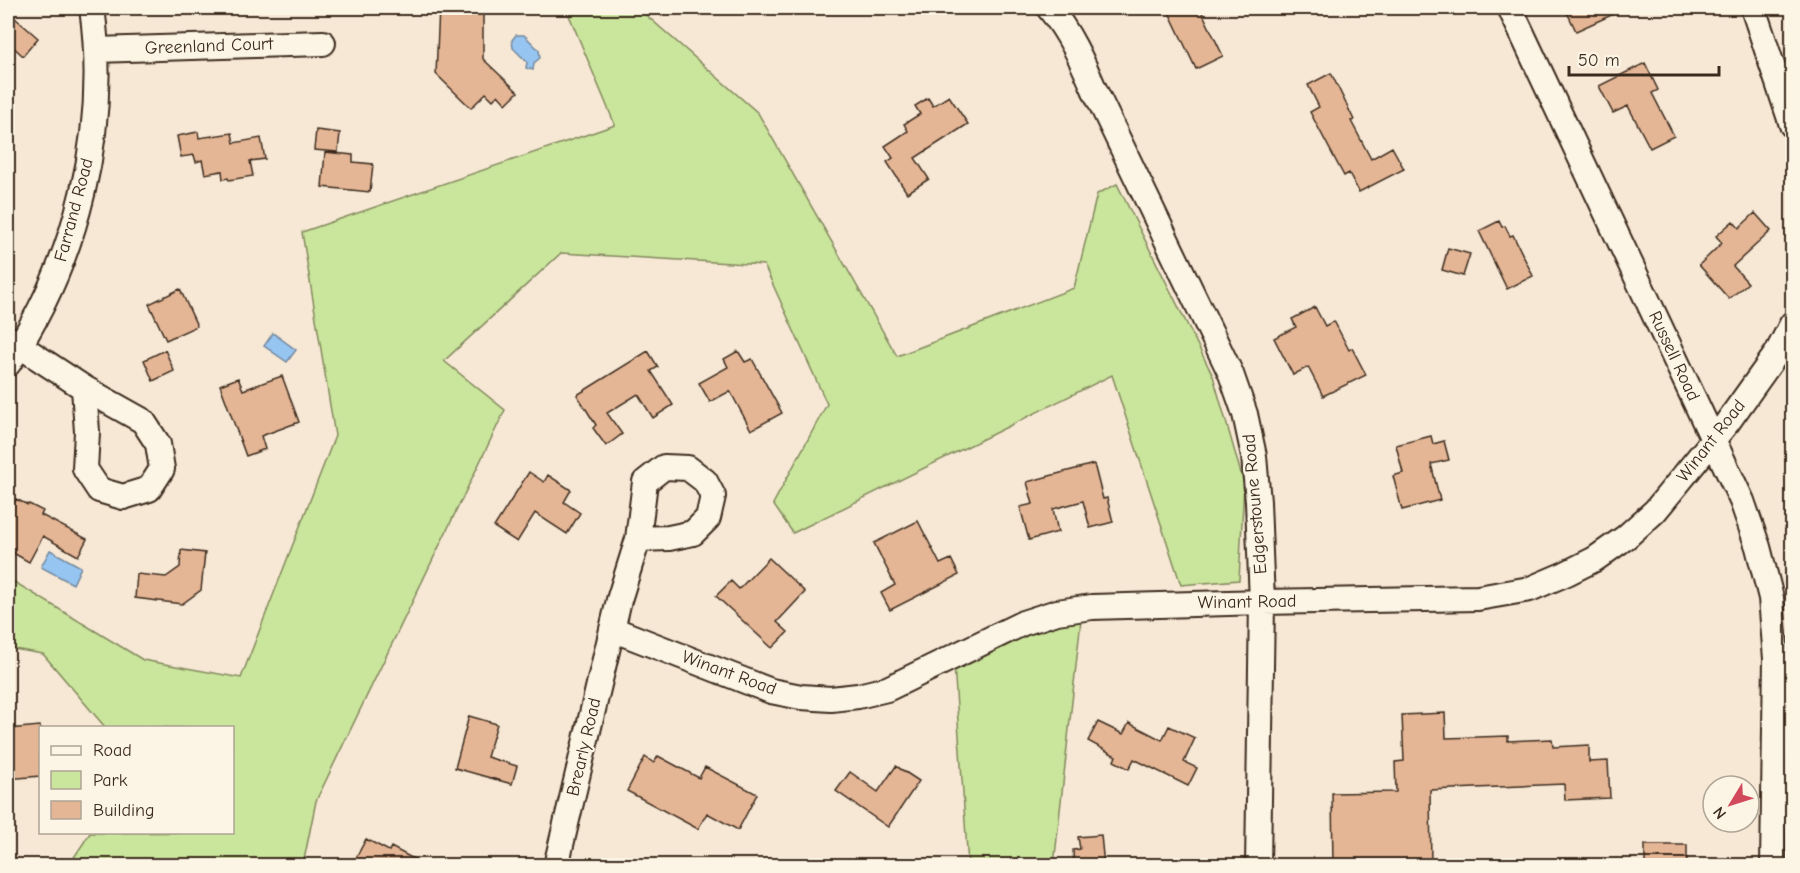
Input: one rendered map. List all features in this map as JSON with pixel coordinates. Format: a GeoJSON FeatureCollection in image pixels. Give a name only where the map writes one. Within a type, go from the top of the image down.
{"type":"FeatureCollection","features":[{"type":"Feature","properties":{"kind":"street","name":"Farrand Road"},"geometry":{"type":"LineString","coordinates":[[12,349],[52,284],[69,242],[83,189],[92,145],[96,100],[96,50],[92,8]]}},
{"type":"Feature","properties":{"kind":"street","name":"Edgerstoune Road"},"geometry":{"type":"LineString","coordinates":[[1049,8],[1079,53],[1095,91],[1231,374],[1245,414],[1254,456],[1262,602],[1258,866]]}},
{"type":"Feature","properties":{"kind":"street","name":"Russell Road"},"geometry":{"type":"LineString","coordinates":[[1510,8],[1742,501],[1758,547],[1771,598],[1776,659],[1773,866]]}},
{"type":"Feature","properties":{"kind":"street"},"geometry":{"type":"LineString","coordinates":[[1753,8],[1792,125]]}},
{"type":"Feature","properties":{"kind":"street","name":"Greenland Court"},"geometry":{"type":"LineString","coordinates":[[96,50],[323,43]]}},
{"type":"Feature","properties":{"kind":"street","name":"Winant Road"},"geometry":{"type":"LineString","coordinates":[[612,629],[771,691],[801,697],[831,699],[858,696],[887,688],[1023,623],[1056,612],[1092,607],[1478,598],[1530,589],[1595,559],[1626,537],[1655,511],[1713,440],[1777,353],[1792,324]]}},
{"type":"Feature","properties":{"kind":"street"},"geometry":{"type":"LineString","coordinates":[[12,349],[84,388],[143,421],[158,444],[162,469],[149,489],[123,497],[99,489],[85,469],[87,432],[84,388]]}},
{"type":"Feature","properties":{"kind":"street","name":"Brearly Road"},"geometry":{"type":"LineString","coordinates":[[556,866],[612,629],[638,539]]}},
{"type":"Feature","properties":{"kind":"green space"},"geometry":{"type":"Polygon","coordinates":[[[566,8],[638,8],[758,113],[897,356],[1074,288],[1097,194],[1117,184],[1213,376],[1244,484],[1239,580],[1181,585],[1112,375],[793,533],[773,504],[827,404],[764,265],[561,253],[444,361],[505,410],[316,801],[303,865],[69,865],[89,834],[234,834],[234,726],[104,726],[43,654],[8,648],[8,578],[143,660],[241,678],[335,436],[302,232],[615,125],[566,8]]]}},
{"type":"Feature","properties":{"kind":"green space"},"geometry":{"type":"Polygon","coordinates":[[[1083,602],[1054,865],[968,865],[953,650],[1083,602]]]}},
{"type":"Feature","properties":{"kind":"water"},"geometry":{"type":"Polygon","coordinates":[[[516,35],[524,35],[539,50],[540,58],[534,63],[533,70],[526,68],[527,62],[513,48],[512,40],[516,35]]]}},
{"type":"Feature","properties":{"kind":"water"},"geometry":{"type":"Polygon","coordinates":[[[273,333],[296,350],[287,362],[264,346],[273,333]]]}},
{"type":"Feature","properties":{"kind":"water"},"geometry":{"type":"Polygon","coordinates":[[[50,550],[81,567],[73,584],[41,567],[50,550]]]}},
{"type":"Feature","properties":{"kind":"building"},"geometry":{"type":"Polygon","coordinates":[[[439,8],[483,8],[483,59],[518,92],[506,104],[498,95],[493,100],[486,93],[471,108],[436,74],[439,8]]]}},
{"type":"Feature","properties":{"kind":"building"},"geometry":{"type":"Polygon","coordinates":[[[1167,8],[1200,8],[1223,56],[1196,69],[1167,8]]]}},
{"type":"Feature","properties":{"kind":"building"},"geometry":{"type":"Polygon","coordinates":[[[1565,8],[1627,8],[1576,31],[1565,8]]]}},
{"type":"Feature","properties":{"kind":"building"},"geometry":{"type":"Polygon","coordinates":[[[8,12],[38,38],[23,56],[8,42],[8,12]]]}},
{"type":"Feature","properties":{"kind":"building"},"geometry":{"type":"Polygon","coordinates":[[[1645,63],[1658,90],[1652,93],[1674,136],[1650,148],[1628,106],[1613,113],[1599,86],[1645,63]]]}},
{"type":"Feature","properties":{"kind":"building"},"geometry":{"type":"Polygon","coordinates":[[[1331,73],[1354,120],[1351,121],[1371,159],[1392,147],[1404,169],[1359,192],[1349,173],[1344,176],[1310,112],[1319,107],[1308,85],[1331,73]]]}},
{"type":"Feature","properties":{"kind":"building"},"geometry":{"type":"Polygon","coordinates":[[[949,96],[968,124],[915,158],[929,179],[907,193],[887,162],[893,158],[885,146],[908,131],[904,124],[920,114],[915,106],[928,98],[933,106],[949,96]]]}},
{"type":"Feature","properties":{"kind":"building"},"geometry":{"type":"Polygon","coordinates":[[[316,130],[340,133],[338,152],[314,150],[316,130]]]}},
{"type":"Feature","properties":{"kind":"building"},"geometry":{"type":"Polygon","coordinates":[[[198,132],[199,138],[232,133],[234,143],[261,138],[265,159],[250,161],[253,176],[229,180],[228,178],[223,179],[222,171],[205,174],[202,160],[196,162],[194,155],[181,157],[177,136],[198,132]]]}},
{"type":"Feature","properties":{"kind":"building"},"geometry":{"type":"Polygon","coordinates":[[[325,152],[353,155],[353,162],[373,164],[370,192],[322,187],[325,152]]]}},
{"type":"Feature","properties":{"kind":"building"},"geometry":{"type":"Polygon","coordinates":[[[1755,213],[1771,231],[1733,266],[1748,283],[1729,299],[1699,265],[1722,243],[1716,236],[1733,221],[1739,228],[1755,213]]]}},
{"type":"Feature","properties":{"kind":"building"},"geometry":{"type":"Polygon","coordinates":[[[1499,221],[1502,227],[1505,226],[1510,236],[1513,235],[1533,276],[1507,289],[1479,231],[1499,221]]]}},
{"type":"Feature","properties":{"kind":"building"},"geometry":{"type":"Polygon","coordinates":[[[1448,248],[1470,254],[1463,276],[1442,270],[1448,248]]]}},
{"type":"Feature","properties":{"kind":"building"},"geometry":{"type":"Polygon","coordinates":[[[180,289],[197,326],[166,340],[149,304],[180,289]]]}},
{"type":"Feature","properties":{"kind":"building"},"geometry":{"type":"Polygon","coordinates":[[[1315,307],[1325,326],[1334,321],[1349,350],[1352,348],[1366,375],[1323,396],[1308,367],[1293,375],[1274,338],[1296,327],[1292,319],[1315,307]]]}},
{"type":"Feature","properties":{"kind":"building"},"geometry":{"type":"Polygon","coordinates":[[[165,350],[174,371],[153,381],[144,360],[165,350]]]}},
{"type":"Feature","properties":{"kind":"building"},"geometry":{"type":"Polygon","coordinates":[[[648,351],[658,367],[651,371],[673,405],[653,418],[638,394],[607,413],[622,434],[606,446],[593,428],[596,425],[577,395],[648,351]]]}},
{"type":"Feature","properties":{"kind":"building"},"geometry":{"type":"Polygon","coordinates":[[[738,351],[745,362],[752,359],[782,413],[751,430],[730,391],[710,402],[699,383],[728,367],[724,359],[738,351]]]}},
{"type":"Feature","properties":{"kind":"building"},"geometry":{"type":"Polygon","coordinates":[[[282,376],[299,422],[261,436],[265,449],[246,456],[220,385],[238,378],[243,390],[282,376]]]}},
{"type":"Feature","properties":{"kind":"building"},"geometry":{"type":"Polygon","coordinates":[[[1431,436],[1433,444],[1444,441],[1449,460],[1431,464],[1440,500],[1402,510],[1393,476],[1403,473],[1396,445],[1431,436]]]}},
{"type":"Feature","properties":{"kind":"building"},"geometry":{"type":"Polygon","coordinates":[[[1094,464],[1103,499],[1107,498],[1113,522],[1090,528],[1083,501],[1053,509],[1058,532],[1029,540],[1020,507],[1033,504],[1027,482],[1094,464]]]}},
{"type":"Feature","properties":{"kind":"building"},"geometry":{"type":"Polygon","coordinates":[[[529,472],[544,482],[548,475],[571,490],[564,502],[580,513],[567,534],[535,513],[517,542],[494,527],[529,472]]]}},
{"type":"Feature","properties":{"kind":"building"},"geometry":{"type":"Polygon","coordinates":[[[16,499],[43,511],[41,515],[87,539],[78,556],[43,536],[29,562],[8,550],[8,516],[16,499]]]}},
{"type":"Feature","properties":{"kind":"building"},"geometry":{"type":"Polygon","coordinates":[[[918,521],[940,564],[951,559],[959,575],[890,610],[881,593],[895,585],[874,543],[918,521]]]}},
{"type":"Feature","properties":{"kind":"building"},"geometry":{"type":"Polygon","coordinates":[[[181,550],[205,553],[201,590],[182,604],[135,598],[137,574],[166,577],[180,567],[181,550]]]}},
{"type":"Feature","properties":{"kind":"building"},"geometry":{"type":"Polygon","coordinates":[[[769,558],[805,592],[777,622],[788,632],[772,648],[716,596],[731,581],[739,589],[769,558]]]}},
{"type":"Feature","properties":{"kind":"building"},"geometry":{"type":"Polygon","coordinates":[[[1445,713],[1446,738],[1508,736],[1508,741],[1552,739],[1553,747],[1589,745],[1589,762],[1608,761],[1610,798],[1565,800],[1564,784],[1430,790],[1431,866],[1333,866],[1332,793],[1396,792],[1395,762],[1404,761],[1402,715],[1445,713]]]}},
{"type":"Feature","properties":{"kind":"building"},"geometry":{"type":"Polygon","coordinates":[[[469,716],[497,724],[487,757],[517,766],[512,784],[455,768],[469,716]]]}},
{"type":"Feature","properties":{"kind":"building"},"geometry":{"type":"Polygon","coordinates":[[[1098,722],[1123,734],[1129,723],[1162,740],[1169,726],[1195,738],[1184,762],[1197,768],[1188,786],[1134,759],[1129,769],[1114,761],[1116,756],[1088,741],[1098,722]]]}},
{"type":"Feature","properties":{"kind":"building"},"geometry":{"type":"Polygon","coordinates":[[[39,726],[39,776],[8,779],[8,729],[39,726]]]}},
{"type":"Feature","properties":{"kind":"building"},"geometry":{"type":"Polygon","coordinates":[[[658,756],[699,778],[705,767],[757,794],[738,830],[707,813],[698,829],[627,791],[645,757],[654,763],[658,756]]]}},
{"type":"Feature","properties":{"kind":"building"},"geometry":{"type":"Polygon","coordinates":[[[896,766],[919,781],[888,827],[836,791],[850,772],[878,792],[896,766]]]}},
{"type":"Feature","properties":{"kind":"building"},"geometry":{"type":"Polygon","coordinates":[[[1101,835],[1104,866],[1074,866],[1073,850],[1080,849],[1078,837],[1101,835]]]}},
{"type":"Feature","properties":{"kind":"building"},"geometry":{"type":"Polygon","coordinates":[[[366,839],[389,851],[391,847],[427,866],[372,866],[356,858],[366,839]]]}},
{"type":"Feature","properties":{"kind":"building"},"geometry":{"type":"Polygon","coordinates":[[[1645,845],[1687,845],[1687,866],[1645,866],[1645,845]]]}}]}
